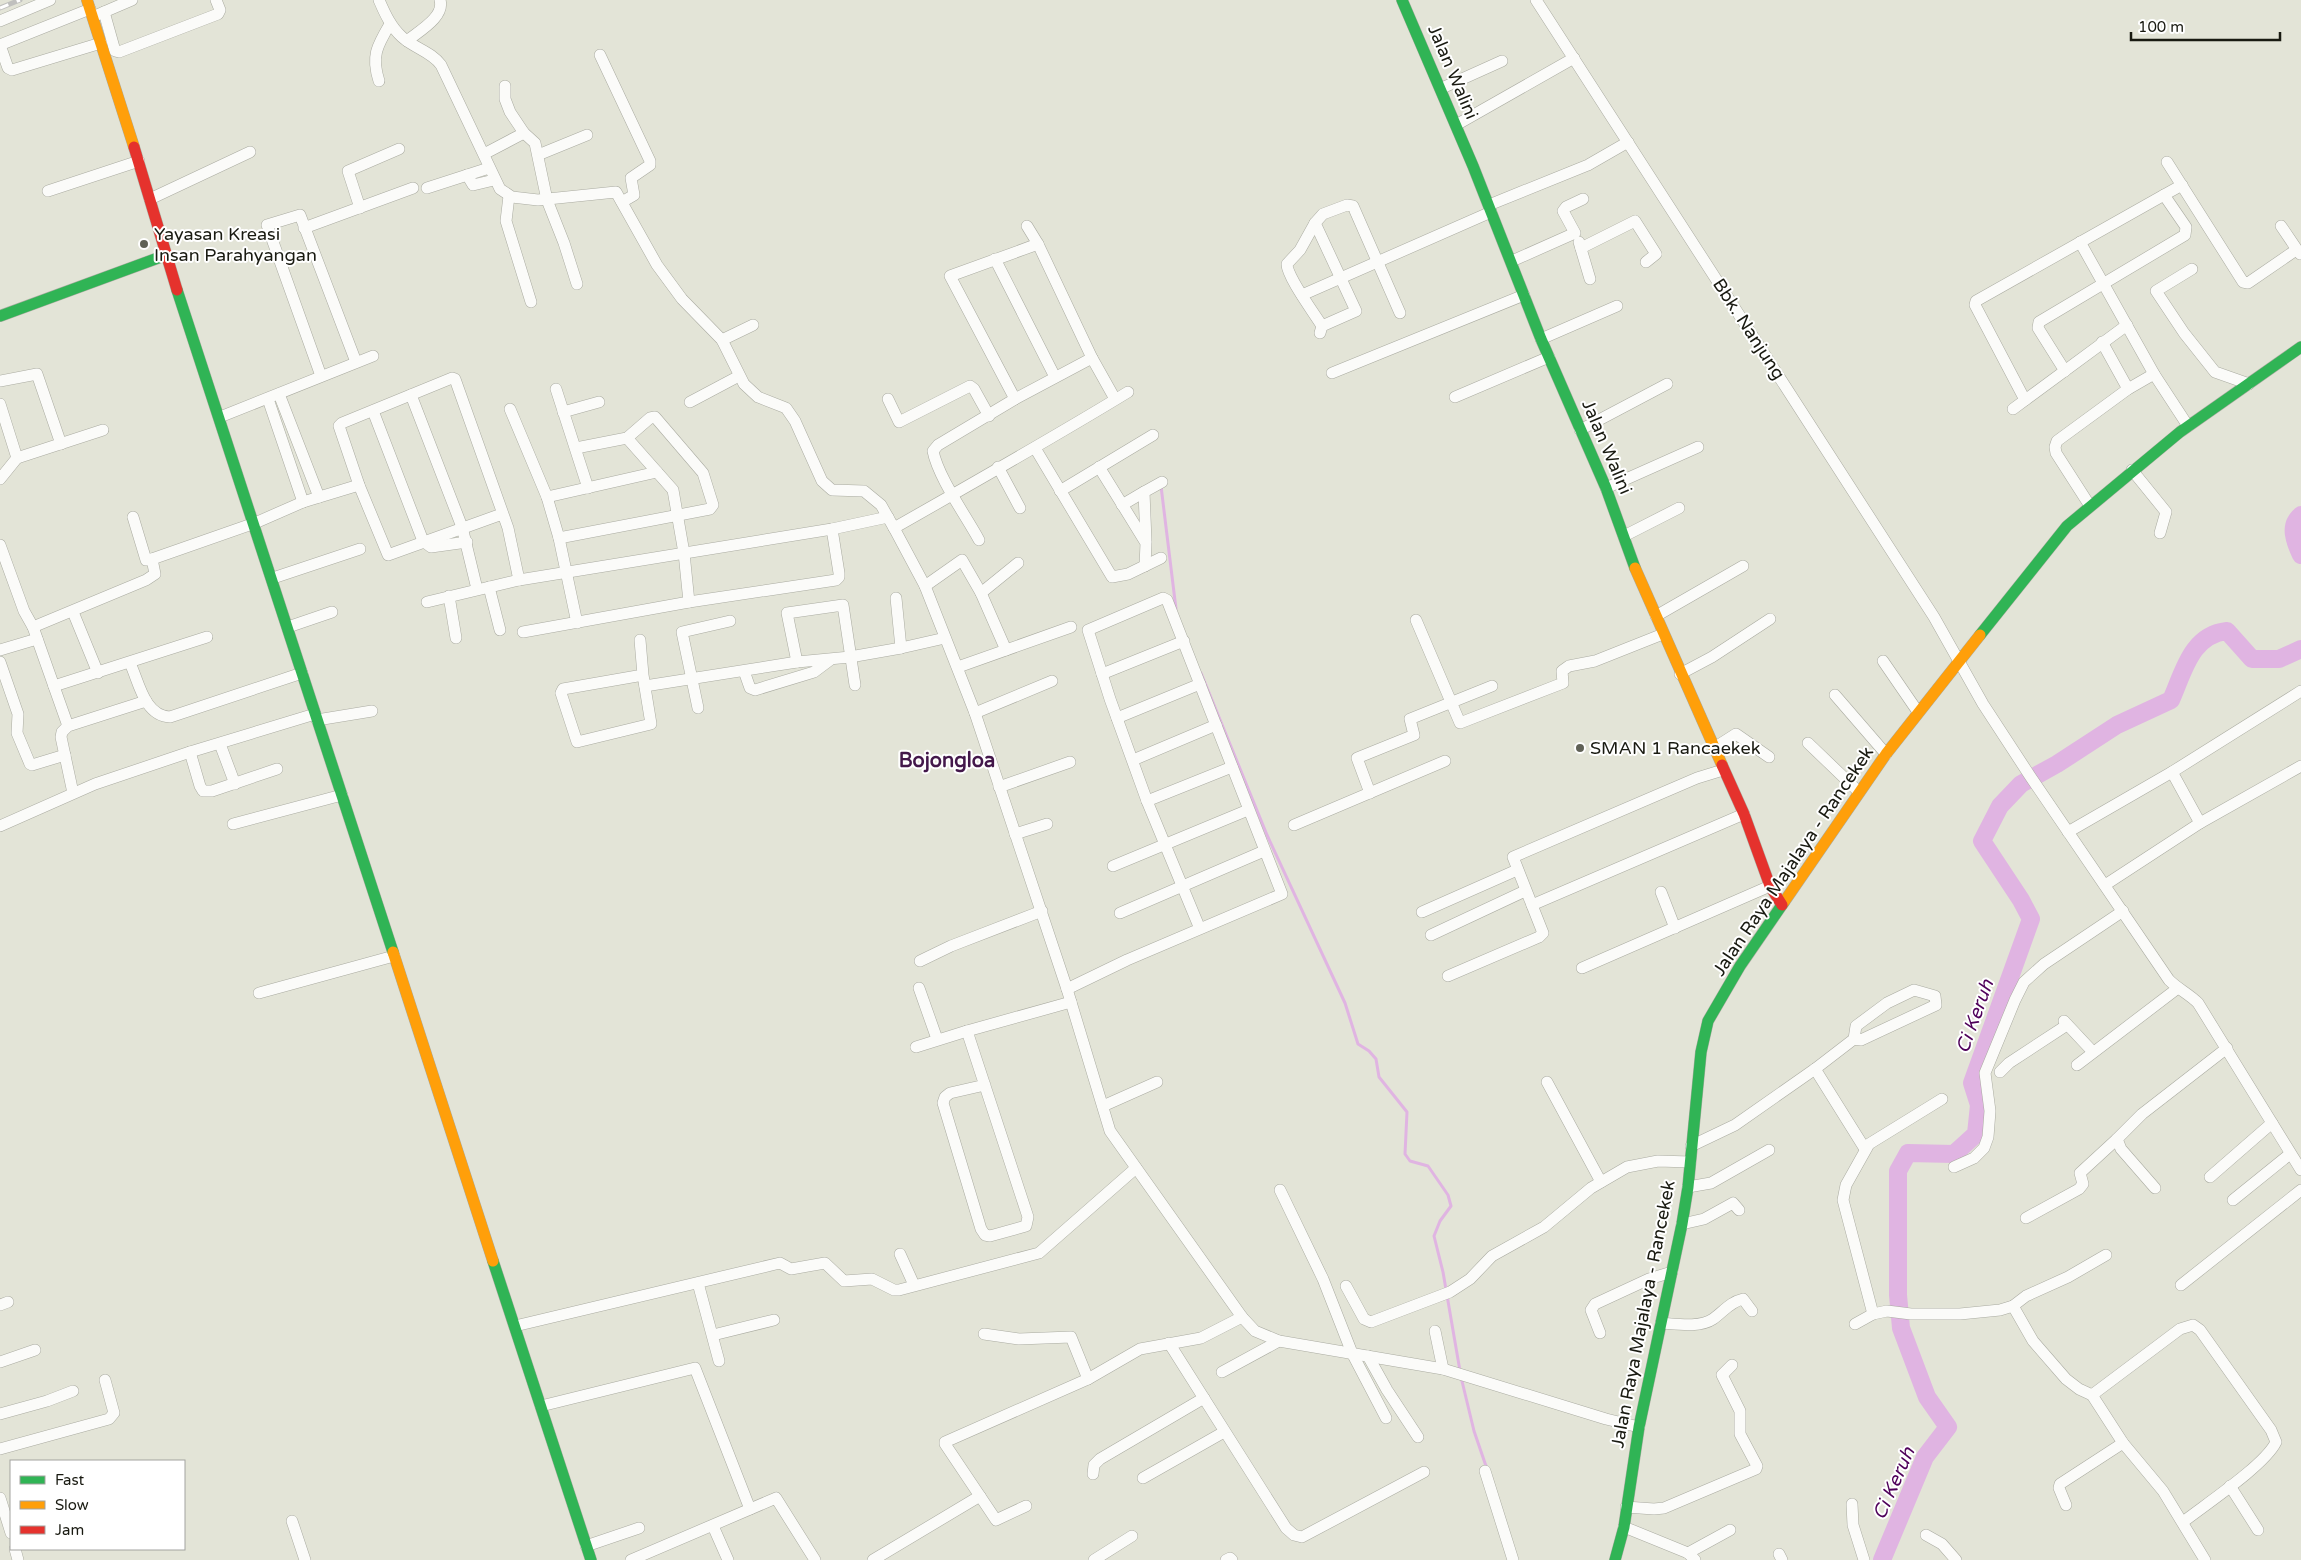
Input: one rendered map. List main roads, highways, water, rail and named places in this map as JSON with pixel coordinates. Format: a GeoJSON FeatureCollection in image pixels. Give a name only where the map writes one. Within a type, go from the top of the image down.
{"type":"FeatureCollection","features":[{"type":"Feature","properties":{"kind":"waterway"},"geometry":{"type":"LineString","coordinates":[[1161,486],[1176,609]]}},
{"type":"Feature","properties":{"kind":"waterway","name":"Ci Keruh"},"geometry":{"type":"LineString","coordinates":[[2301,515],[2297,519],[2294,529],[2295,540],[2301,555]]}},
{"type":"Feature","properties":{"kind":"waterway","name":"Ci Keruh"},"geometry":{"type":"LineString","coordinates":[[1882,1560],[1925,1457],[1948,1427],[1927,1397],[1901,1328],[1898,1295],[1898,1171],[1908,1153],[1954,1154],[1976,1134],[1979,1105],[1972,1083],[2031,919],[2021,900],[1982,841],[2000,806],[2021,784],[2057,764],[2117,725],[2171,700],[2190,656],[2205,639],[2227,631],[2252,659],[2279,659],[2301,649]]}},
{"type":"Feature","properties":{"kind":"waterway"},"geometry":{"type":"LineString","coordinates":[[1201,673],[1267,835],[1345,1003],[1358,1044],[1369,1051],[1376,1059],[1379,1077],[1407,1112],[1405,1154],[1410,1161],[1428,1166],[1448,1195],[1451,1206],[1440,1221],[1434,1236],[1443,1272],[1460,1371]]}},
{"type":"Feature","properties":{"kind":"waterway"},"geometry":{"type":"LineString","coordinates":[[1461,1377],[1474,1431],[1487,1469]]}},
{"type":"Feature","properties":{"kind":"railway"},"geometry":{"type":"LineString","coordinates":[[0,8],[20,0]]}},
{"type":"Feature","properties":{"kind":"place","name":"Yayasan Kreasi Insan Parahyangan"},"geometry":{"type":"Point","coordinates":[144,244]}},
{"type":"Feature","properties":{"kind":"place","name":"SMAN 1 Rancaekek"},"geometry":{"type":"Point","coordinates":[1580,748]}},
{"type":"Feature","properties":{"kind":"district","name":"Bojongloa"},"geometry":{"type":"Point","coordinates":[947,760]}}]}
